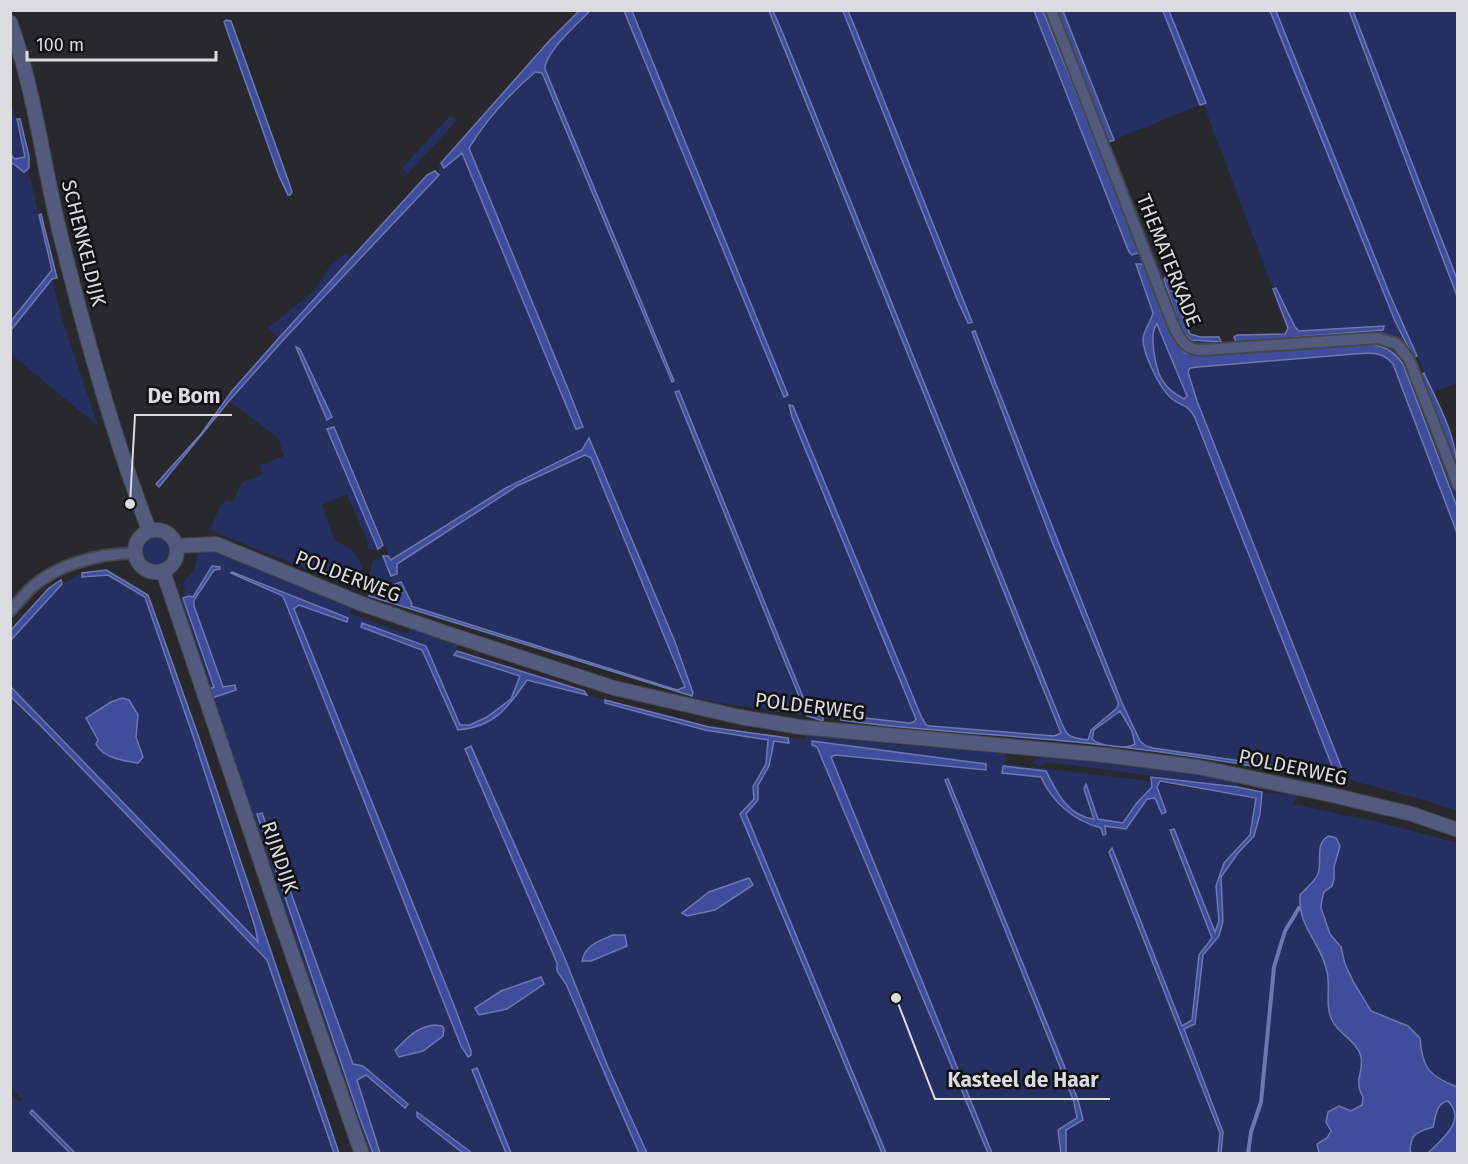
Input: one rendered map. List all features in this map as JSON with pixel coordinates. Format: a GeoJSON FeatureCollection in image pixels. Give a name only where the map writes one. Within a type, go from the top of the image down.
{"type":"FeatureCollection","features":[{"type":"Feature","properties":{"kind":"street","name":"THEMATERKADE"},"geometry":{"type":"LineString","coordinates":[[1051,10],[1174,327],[1186,347],[1192,350],[1202,350],[1378,338],[1388,340],[1403,350],[1414,369],[1458,485]]}},
{"type":"Feature","properties":{"kind":"street","name":"SCHENKELDIJK"},"geometry":{"type":"LineString","coordinates":[[10,22],[32,99],[58,225],[88,341],[110,420],[149,530]]}},
{"type":"Feature","properties":{"kind":"street"},"geometry":{"type":"LineString","coordinates":[[149,530],[162,530],[173,537],[177,546],[177,557],[171,566],[163,571],[153,572],[144,569],[136,560],[134,553],[135,544],[141,535],[149,530]]}},
{"type":"Feature","properties":{"kind":"street","name":"POLDERWEG"},"geometry":{"type":"LineString","coordinates":[[177,546],[216,544],[362,604],[449,634],[614,688],[740,717],[800,727],[1093,754],[1198,767],[1343,797],[1412,814],[1458,830]]}},
{"type":"Feature","properties":{"kind":"street"},"geometry":{"type":"LineString","coordinates":[[10,611],[46,576],[70,564],[116,553],[134,553]]}},
{"type":"Feature","properties":{"kind":"street","name":"RIJNDIJK"},"geometry":{"type":"LineString","coordinates":[[163,571],[362,1154]]}},
{"type":"Feature","properties":{"kind":"shaded area"},"geometry":{"type":"Polygon","coordinates":[[[580,10],[590,11],[556,46],[546,62],[545,69],[674,381],[672,382],[542,73],[535,72],[508,98],[483,127],[469,148],[583,427],[576,429],[462,153],[444,168],[441,163],[550,40],[580,10]]]}},
{"type":"Feature","properties":{"kind":"shaded area"},"geometry":{"type":"Polygon","coordinates":[[[590,10],[624,11],[784,397],[788,395],[632,11],[1034,11],[1079,123],[1140,251],[1043,11],[1058,11],[1184,333],[1198,342],[1219,342],[1377,332],[1383,326],[1303,332],[1295,327],[1277,288],[1273,289],[1203,103],[1205,102],[1169,11],[1270,11],[1395,321],[1421,375],[1458,470],[1457,507],[1403,364],[1394,352],[1385,347],[1196,355],[1185,353],[1175,342],[1143,265],[1136,264],[1153,313],[1143,339],[1144,347],[1163,389],[1181,404],[1190,407],[1195,418],[1336,777],[1312,771],[1142,747],[1124,706],[1117,707],[1091,730],[1088,740],[859,722],[823,718],[810,714],[678,391],[676,392],[807,716],[713,702],[689,696],[693,693],[675,642],[589,439],[582,450],[506,488],[391,560],[335,427],[348,479],[378,549],[368,549],[367,540],[347,494],[322,505],[335,541],[350,549],[359,560],[362,573],[358,590],[210,530],[219,508],[227,500],[233,502],[242,482],[263,474],[260,465],[284,456],[278,438],[229,401],[286,337],[439,175],[441,163],[444,167],[462,152],[576,429],[568,389],[469,148],[490,119],[535,72],[542,73],[674,381],[545,69],[546,62],[556,46],[590,10]],[[296,348],[327,420],[331,417],[296,348]]]}},
{"type":"Feature","properties":{"kind":"shaded area"},"geometry":{"type":"Polygon","coordinates":[[[624,11],[632,11],[788,395],[784,397],[624,11]]]}},
{"type":"Feature","properties":{"kind":"shaded area"},"geometry":{"type":"Polygon","coordinates":[[[769,11],[773,11],[781,29],[1063,727],[1071,736],[1088,740],[1091,730],[1116,709],[1118,702],[1053,544],[972,332],[975,331],[1122,703],[1140,741],[1153,748],[1336,776],[1195,418],[1190,410],[1167,393],[1149,362],[1143,339],[1153,313],[1136,264],[1143,264],[1175,342],[1185,353],[1196,355],[1369,343],[1388,350],[1396,355],[1403,364],[1457,507],[1457,533],[1393,364],[1385,357],[1370,353],[1354,354],[1198,367],[1190,368],[1188,372],[1197,401],[1346,779],[1345,784],[1245,765],[1120,747],[1135,744],[1132,731],[1120,711],[1094,730],[1092,739],[1107,745],[841,720],[841,717],[847,716],[909,723],[916,719],[789,405],[793,406],[926,725],[1054,736],[1061,733],[769,11]],[[1157,324],[1154,329],[1153,343],[1160,375],[1169,388],[1184,399],[1187,396],[1157,324]]]}},
{"type":"Feature","properties":{"kind":"shaded area"},"geometry":{"type":"Polygon","coordinates":[[[843,11],[848,11],[856,30],[972,322],[970,323],[957,299],[843,11]]]}},
{"type":"Feature","properties":{"kind":"shaded area"},"geometry":{"type":"Polygon","coordinates":[[[1034,11],[1043,11],[1141,252],[1132,255],[1129,252],[1034,11]]]}},
{"type":"Feature","properties":{"kind":"shaded area"},"geometry":{"type":"Polygon","coordinates":[[[1058,11],[1063,11],[1114,140],[1108,142],[1058,11]]]}},
{"type":"Feature","properties":{"kind":"shaded area"},"geometry":{"type":"Polygon","coordinates":[[[1063,11],[1163,11],[1200,105],[1114,140],[1063,11]]]}},
{"type":"Feature","properties":{"kind":"shaded area"},"geometry":{"type":"Polygon","coordinates":[[[1163,11],[1169,11],[1206,103],[1200,105],[1163,11]]]}},
{"type":"Feature","properties":{"kind":"shaded area"},"geometry":{"type":"Polygon","coordinates":[[[1270,11],[1276,11],[1390,295],[1417,356],[1413,357],[1395,321],[1270,11]]]}},
{"type":"Feature","properties":{"kind":"shaded area"},"geometry":{"type":"Polygon","coordinates":[[[1276,11],[1349,11],[1457,296],[1457,383],[1433,392],[1390,295],[1276,11]]]}},
{"type":"Feature","properties":{"kind":"shaded area"},"geometry":{"type":"Polygon","coordinates":[[[1349,11],[1353,11],[1457,279],[1457,296],[1349,11]]]}},
{"type":"Feature","properties":{"kind":"shaded area"},"geometry":{"type":"Polygon","coordinates":[[[1353,11],[1457,11],[1457,279],[1353,11]]]}},
{"type":"Feature","properties":{"kind":"shaded area"},"geometry":{"type":"Polygon","coordinates":[[[231,21],[288,180],[292,192],[290,195],[279,176],[224,22],[231,21]]]}},
{"type":"Feature","properties":{"kind":"shaded area"},"geometry":{"type":"Polygon","coordinates":[[[10,97],[25,157],[15,159],[11,155],[10,97]]]}},
{"type":"Feature","properties":{"kind":"shaded area"},"geometry":{"type":"Polygon","coordinates":[[[450,116],[457,120],[408,174],[402,168],[450,116]]]}},
{"type":"Feature","properties":{"kind":"shaded area"},"geometry":{"type":"Polygon","coordinates":[[[17,119],[20,119],[29,156],[29,168],[24,172],[11,162],[11,155],[15,159],[25,157],[17,119]]]}},
{"type":"Feature","properties":{"kind":"shaded area"},"geometry":{"type":"Polygon","coordinates":[[[11,162],[24,171],[28,170],[52,270],[11,321],[11,162]]]}},
{"type":"Feature","properties":{"kind":"shaded area"},"geometry":{"type":"Polygon","coordinates":[[[435,171],[439,175],[286,337],[229,401],[159,487],[156,484],[201,434],[232,391],[427,175],[435,171]]]}},
{"type":"Feature","properties":{"kind":"shaded area"},"geometry":{"type":"Polygon","coordinates":[[[41,214],[57,278],[52,279],[11,330],[11,321],[52,270],[39,215],[41,214]]]}},
{"type":"Feature","properties":{"kind":"shaded area"},"geometry":{"type":"Polygon","coordinates":[[[346,253],[353,259],[278,339],[268,328],[314,291],[330,266],[346,253]]]}},
{"type":"Feature","properties":{"kind":"shaded area"},"geometry":{"type":"Polygon","coordinates":[[[1166,276],[1190,334],[1200,337],[1219,337],[1221,342],[1191,340],[1184,333],[1164,280],[1166,276]]]}},
{"type":"Feature","properties":{"kind":"shaded area"},"geometry":{"type":"Polygon","coordinates":[[[52,279],[63,322],[98,426],[11,354],[11,330],[52,279]]]}},
{"type":"Feature","properties":{"kind":"shaded area"},"geometry":{"type":"Polygon","coordinates":[[[1276,288],[1299,331],[1384,326],[1383,330],[1236,342],[1234,337],[1237,335],[1285,334],[1288,328],[1273,289],[1276,288]]]}},
{"type":"Feature","properties":{"kind":"shaded area"},"geometry":{"type":"Polygon","coordinates":[[[1157,324],[1187,395],[1184,399],[1168,386],[1157,368],[1152,337],[1157,324]]]}},
{"type":"Feature","properties":{"kind":"shaded area"},"geometry":{"type":"Polygon","coordinates":[[[296,347],[300,349],[332,417],[327,420],[296,347]]]}},
{"type":"Feature","properties":{"kind":"shaded area"},"geometry":{"type":"Polygon","coordinates":[[[1376,353],[1387,357],[1393,364],[1457,533],[1457,811],[1346,779],[1197,401],[1188,372],[1190,368],[1198,367],[1376,353]]]}},
{"type":"Feature","properties":{"kind":"shaded area"},"geometry":{"type":"Polygon","coordinates":[[[1424,373],[1450,433],[1457,470],[1421,375],[1424,373]]]}},
{"type":"Feature","properties":{"kind":"shaded area"},"geometry":{"type":"Polygon","coordinates":[[[679,391],[807,707],[811,714],[823,717],[823,721],[807,716],[675,392],[679,391]]]}},
{"type":"Feature","properties":{"kind":"shaded area"},"geometry":{"type":"Polygon","coordinates":[[[334,427],[383,545],[378,549],[327,429],[334,427]]]}},
{"type":"Feature","properties":{"kind":"shaded area"},"geometry":{"type":"Polygon","coordinates":[[[589,438],[675,642],[693,693],[692,696],[369,596],[371,592],[395,597],[397,594],[395,584],[401,582],[411,606],[677,690],[685,687],[591,458],[585,455],[517,486],[397,564],[397,574],[391,576],[383,556],[388,556],[391,560],[506,488],[582,450],[589,438]]]}},
{"type":"Feature","properties":{"kind":"shaded area"},"geometry":{"type":"Polygon","coordinates":[[[585,454],[591,458],[686,687],[677,690],[414,607],[401,582],[395,597],[371,592],[369,596],[367,592],[372,561],[383,556],[391,575],[396,564],[517,486],[585,454]]]}},
{"type":"Feature","properties":{"kind":"shaded area"},"geometry":{"type":"Polygon","coordinates":[[[155,536],[165,541],[170,551],[165,561],[155,566],[145,561],[140,551],[145,541],[155,536]]]}},
{"type":"Feature","properties":{"kind":"shaded area"},"geometry":{"type":"Polygon","coordinates":[[[201,549],[219,551],[353,604],[350,613],[406,634],[412,626],[460,641],[455,655],[520,676],[517,686],[522,687],[527,680],[605,700],[605,703],[705,730],[768,740],[768,746],[774,741],[789,742],[788,738],[806,739],[805,730],[882,739],[900,745],[917,744],[1006,754],[1005,764],[1132,779],[1256,798],[1262,792],[1299,795],[1292,804],[1383,823],[1457,843],[1457,1153],[369,1153],[212,698],[225,693],[190,596],[183,599],[214,687],[209,689],[177,599],[183,598],[185,587],[182,584],[194,570],[198,552],[201,549]],[[363,623],[362,627],[422,650],[426,659],[431,660],[426,646],[420,640],[421,644],[363,623]]]}},
{"type":"Feature","properties":{"kind":"shaded area"},"geometry":{"type":"Polygon","coordinates":[[[212,566],[220,567],[220,569],[214,570],[194,600],[194,606],[223,687],[235,685],[236,690],[212,698],[209,689],[214,687],[183,598],[193,597],[212,566]]]}},
{"type":"Feature","properties":{"kind":"shaded area"},"geometry":{"type":"Polygon","coordinates":[[[106,570],[148,595],[198,735],[339,1153],[334,1153],[267,960],[11,697],[11,687],[258,942],[193,736],[145,597],[108,575],[82,577],[82,573],[106,570]]]}},
{"type":"Feature","properties":{"kind":"shaded area"},"geometry":{"type":"Polygon","coordinates":[[[232,572],[348,618],[347,622],[299,605],[294,609],[455,1008],[471,1051],[468,1057],[461,1046],[283,596],[232,572]]]}},
{"type":"Feature","properties":{"kind":"shaded area"},"geometry":{"type":"Polygon","coordinates":[[[78,574],[82,577],[108,575],[145,597],[193,736],[258,943],[11,687],[11,640],[62,584],[61,580],[66,583],[78,574]],[[111,702],[86,718],[98,740],[96,744],[140,745],[135,730],[111,702]]]}},
{"type":"Feature","properties":{"kind":"shaded area"},"geometry":{"type":"Polygon","coordinates":[[[61,580],[62,584],[11,640],[11,630],[49,588],[61,580]]]}},
{"type":"Feature","properties":{"kind":"shaded area"},"geometry":{"type":"Polygon","coordinates":[[[362,623],[426,646],[460,725],[470,725],[487,717],[511,699],[520,676],[454,655],[457,651],[584,691],[587,695],[527,680],[506,707],[491,720],[481,725],[458,730],[422,650],[361,627],[362,623]]]}},
{"type":"Feature","properties":{"kind":"shaded area"},"geometry":{"type":"Polygon","coordinates":[[[11,697],[267,960],[334,1153],[75,1153],[32,1110],[30,1113],[70,1153],[11,1153],[10,1093],[20,1102],[22,1099],[10,1087],[11,697]]]}},
{"type":"Feature","properties":{"kind":"shaded area"},"geometry":{"type":"Polygon","coordinates":[[[122,698],[129,700],[138,715],[136,737],[143,757],[138,763],[114,758],[99,749],[96,744],[98,740],[86,718],[111,702],[122,698]]]}},
{"type":"Feature","properties":{"kind":"shaded area"},"geometry":{"type":"Polygon","coordinates":[[[605,700],[709,727],[788,738],[789,743],[774,741],[769,766],[758,785],[758,800],[746,814],[886,1153],[882,1153],[740,814],[754,799],[753,787],[766,764],[768,740],[705,730],[605,703],[605,700]]]}},
{"type":"Feature","properties":{"kind":"shaded area"},"geometry":{"type":"Polygon","coordinates":[[[1120,711],[1132,731],[1135,744],[1125,747],[1113,746],[1101,744],[1092,739],[1094,730],[1120,711]]]}},
{"type":"Feature","properties":{"kind":"shaded area"},"geometry":{"type":"Polygon","coordinates":[[[812,741],[986,764],[986,770],[836,755],[831,757],[992,1153],[988,1153],[817,747],[812,745],[812,741]]]}},
{"type":"Feature","properties":{"kind":"shaded area"},"geometry":{"type":"Polygon","coordinates":[[[471,746],[647,1153],[639,1153],[566,984],[557,971],[557,963],[465,749],[471,746]]]}},
{"type":"Feature","properties":{"kind":"shaded area"},"geometry":{"type":"Polygon","coordinates":[[[1044,756],[1162,768],[1239,781],[1237,787],[1047,762],[1039,766],[1032,762],[1044,756]]]}},
{"type":"Feature","properties":{"kind":"shaded area"},"geometry":{"type":"Polygon","coordinates":[[[1003,766],[1046,771],[1059,795],[1070,808],[1085,817],[1094,819],[1084,789],[1086,784],[1098,819],[1123,823],[1152,787],[1151,777],[1262,792],[1260,814],[1254,836],[1238,853],[1221,877],[1223,921],[1219,936],[1203,955],[1195,1024],[1184,1029],[1223,1132],[1221,1153],[1218,1153],[1220,1133],[1109,852],[1112,848],[1182,1026],[1192,1020],[1199,955],[1212,938],[1170,830],[1174,829],[1215,932],[1219,921],[1216,886],[1224,863],[1250,835],[1256,798],[1160,781],[1157,787],[1166,812],[1162,814],[1155,798],[1147,799],[1126,829],[1105,826],[1106,834],[1103,835],[1101,828],[1082,821],[1065,809],[1051,795],[1041,777],[1002,773],[1003,766]]]}},
{"type":"Feature","properties":{"kind":"shaded area"},"geometry":{"type":"Polygon","coordinates":[[[948,779],[1078,1100],[1083,1120],[1066,1130],[1066,1153],[1061,1153],[1058,1130],[1077,1118],[1074,1102],[945,780],[948,779]]]}},
{"type":"Feature","properties":{"kind":"shaded area"},"geometry":{"type":"Polygon","coordinates":[[[262,813],[353,1064],[363,1066],[408,1104],[405,1108],[366,1075],[357,1080],[380,1153],[373,1153],[359,1116],[257,814],[262,813]]]}},
{"type":"Feature","properties":{"kind":"shaded area"},"geometry":{"type":"Polygon","coordinates":[[[1329,836],[1336,838],[1340,846],[1332,886],[1324,892],[1322,899],[1321,908],[1330,934],[1341,947],[1345,964],[1371,1011],[1408,1026],[1420,1038],[1423,1057],[1429,1070],[1440,1079],[1457,1087],[1457,1153],[1428,1153],[1454,1123],[1453,1108],[1448,1101],[1439,1107],[1433,1127],[1413,1137],[1410,1151],[1412,1153],[1319,1153],[1317,1144],[1327,1138],[1331,1131],[1326,1122],[1328,1112],[1339,1106],[1351,1111],[1362,1105],[1363,1097],[1359,1086],[1361,1057],[1356,1047],[1336,1027],[1330,1016],[1328,978],[1324,961],[1306,926],[1300,907],[1300,895],[1317,876],[1321,844],[1329,836]]]}},
{"type":"Feature","properties":{"kind":"shaded area"},"geometry":{"type":"Polygon","coordinates":[[[749,878],[753,885],[715,910],[687,916],[682,913],[709,892],[749,878]]]}},
{"type":"Feature","properties":{"kind":"shaded area"},"geometry":{"type":"Polygon","coordinates":[[[613,935],[625,935],[627,946],[591,961],[582,961],[589,947],[613,935]]]}},
{"type":"Feature","properties":{"kind":"shaded area"},"geometry":{"type":"Polygon","coordinates":[[[541,977],[544,984],[507,1009],[479,1015],[475,1008],[501,991],[541,977]]]}},
{"type":"Feature","properties":{"kind":"shaded area"},"geometry":{"type":"Polygon","coordinates":[[[434,1025],[444,1028],[443,1036],[423,1051],[399,1057],[395,1050],[408,1037],[422,1028],[434,1025]]]}},
{"type":"Feature","properties":{"kind":"shaded area"},"geometry":{"type":"Polygon","coordinates":[[[477,1068],[511,1153],[506,1153],[472,1070],[477,1068]]]}},
{"type":"Feature","properties":{"kind":"shaded area"},"geometry":{"type":"Polygon","coordinates":[[[32,1110],[75,1153],[70,1153],[30,1113],[32,1110]]]}},
{"type":"Feature","properties":{"kind":"shaded area"},"geometry":{"type":"Polygon","coordinates":[[[417,1112],[472,1153],[463,1153],[417,1117],[417,1112]]]}},
{"type":"Feature","properties":{"kind":"waterway"},"geometry":{"type":"LineString","coordinates":[[1248,1154],[1251,1132],[1261,1102],[1274,967],[1285,931],[1299,908]]}},
{"type":"Feature","properties":{"kind":"place","name":"De Bom"},"geometry":{"type":"Point","coordinates":[130,504]}},
{"type":"Feature","properties":{"kind":"place","name":"Kasteel de Haar"},"geometry":{"type":"Point","coordinates":[896,998]}}]}
